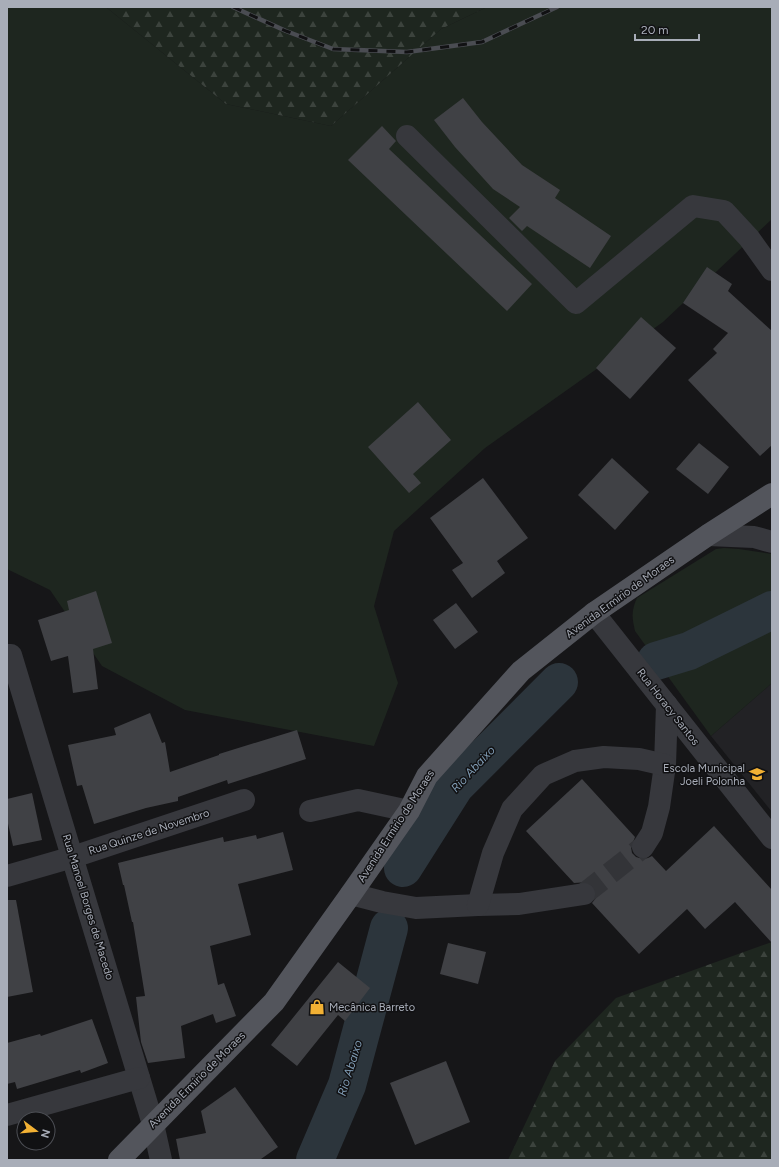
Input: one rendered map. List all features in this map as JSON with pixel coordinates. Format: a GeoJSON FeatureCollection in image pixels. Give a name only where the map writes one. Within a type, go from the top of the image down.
{"type":"FeatureCollection","features":[{"type":"Feature","properties":{"kind":"main road","name":"Avenida Ermirio de Moraes"},"geometry":{"type":"LineString","coordinates":[[119,1160],[274,1002],[352,894],[409,811],[427,776],[521,671],[594,613],[708,535],[772,494]]}},
{"type":"Feature","properties":{"kind":"street"},"geometry":{"type":"LineString","coordinates":[[407,136],[576,303],[693,206],[724,211],[749,238],[772,270]]}},
{"type":"Feature","properties":{"kind":"street"},"geometry":{"type":"LineString","coordinates":[[708,535],[754,537],[772,542]]}},
{"type":"Feature","properties":{"kind":"street","name":"Rua Horacy Santos"},"geometry":{"type":"LineString","coordinates":[[594,613],[772,838]]}},
{"type":"Feature","properties":{"kind":"street","name":"Rua Manoel Borges de Macedo"},"geometry":{"type":"LineString","coordinates":[[9,655],[73,857],[153,1124],[161,1160]]}},
{"type":"Feature","properties":{"kind":"street"},"geometry":{"type":"LineString","coordinates":[[643,847],[652,833],[657,813],[665,765],[667,705]]}},
{"type":"Feature","properties":{"kind":"street"},"geometry":{"type":"LineString","coordinates":[[478,905],[493,853],[512,809],[543,775],[575,760],[604,757],[639,759],[665,765]]}},
{"type":"Feature","properties":{"kind":"street","name":"Rua Quinze de Novembro"},"geometry":{"type":"LineString","coordinates":[[7,876],[73,857],[244,800]]}},
{"type":"Feature","properties":{"kind":"street"},"geometry":{"type":"LineString","coordinates":[[310,811],[358,800],[409,811]]}},
{"type":"Feature","properties":{"kind":"street"},"geometry":{"type":"LineString","coordinates":[[352,894],[382,902],[416,908],[519,904],[584,894]]}},
{"type":"Feature","properties":{"kind":"street"},"geometry":{"type":"LineString","coordinates":[[7,1116],[139,1078]]}},
{"type":"Feature","properties":{"kind":"shaded area","name":"Escola Municipal Joeli Polonha"},"geometry":{"type":"Polygon","coordinates":[[[772,683],[772,812],[711,736],[772,683]]]}},
{"type":"Feature","properties":{"kind":"green space"},"geometry":{"type":"Polygon","coordinates":[[[7,7],[106,7],[226,104],[331,126],[441,29],[487,7],[772,7],[772,219],[663,322],[485,448],[394,531],[374,606],[398,683],[374,746],[185,710],[102,666],[50,590],[7,569],[7,7]]]}},
{"type":"Feature","properties":{"kind":"green space"},"geometry":{"type":"Polygon","coordinates":[[[106,7],[487,7],[441,29],[331,126],[226,104],[106,7]]]}},
{"type":"Feature","properties":{"kind":"green space"},"geometry":{"type":"Polygon","coordinates":[[[724,548],[772,554],[772,683],[711,736],[635,631],[633,614],[637,598],[716,549],[724,548]]]}},
{"type":"Feature","properties":{"kind":"green space"},"geometry":{"type":"Polygon","coordinates":[[[772,942],[772,1160],[508,1160],[555,1061],[616,998],[772,942]]]}},
{"type":"Feature","properties":{"kind":"building"},"geometry":{"type":"Polygon","coordinates":[[[463,98],[482,122],[522,165],[560,190],[555,198],[611,236],[590,268],[527,226],[522,231],[509,218],[520,207],[493,189],[455,147],[434,120],[463,98]]]}},
{"type":"Feature","properties":{"kind":"building"},"geometry":{"type":"Polygon","coordinates":[[[382,126],[396,141],[389,149],[532,284],[507,311],[348,160],[382,126]]]}},
{"type":"Feature","properties":{"kind":"building"},"geometry":{"type":"Polygon","coordinates":[[[707,267],[732,284],[728,291],[772,331],[772,445],[760,456],[688,380],[717,353],[713,349],[728,333],[683,303],[707,267]]]}},
{"type":"Feature","properties":{"kind":"building"},"geometry":{"type":"Polygon","coordinates":[[[641,317],[676,348],[630,399],[596,368],[641,317]]]}},
{"type":"Feature","properties":{"kind":"building"},"geometry":{"type":"Polygon","coordinates":[[[418,402],[451,440],[413,474],[421,483],[409,493],[368,447],[418,402]]]}},
{"type":"Feature","properties":{"kind":"building"},"geometry":{"type":"Polygon","coordinates":[[[699,443],[729,467],[708,494],[676,469],[699,443]]]}},
{"type":"Feature","properties":{"kind":"building"},"geometry":{"type":"Polygon","coordinates":[[[612,458],[649,492],[615,530],[578,495],[612,458]]]}},
{"type":"Feature","properties":{"kind":"building"},"geometry":{"type":"Polygon","coordinates":[[[483,478],[528,538],[497,561],[505,573],[472,598],[452,570],[463,563],[430,518],[483,478]]]}},
{"type":"Feature","properties":{"kind":"building"},"geometry":{"type":"Polygon","coordinates":[[[96,591],[112,643],[93,649],[98,689],[73,693],[68,656],[51,661],[38,620],[69,610],[67,601],[96,591]]]}},
{"type":"Feature","properties":{"kind":"building"},"geometry":{"type":"Polygon","coordinates":[[[456,603],[478,632],[455,649],[433,620],[456,603]]]}},
{"type":"Feature","properties":{"kind":"building"},"geometry":{"type":"Polygon","coordinates":[[[150,713],[162,743],[165,742],[170,772],[219,754],[297,730],[306,759],[228,784],[227,780],[178,797],[178,801],[146,808],[94,824],[82,785],[77,786],[68,745],[116,735],[114,728],[150,713]]]}},
{"type":"Feature","properties":{"kind":"building"},"geometry":{"type":"Polygon","coordinates":[[[582,779],[635,837],[631,847],[632,853],[636,857],[643,859],[652,856],[666,871],[714,826],[772,890],[772,943],[735,902],[705,929],[687,909],[639,954],[592,903],[596,898],[596,892],[593,886],[588,882],[574,883],[526,831],[582,779]]]}},
{"type":"Feature","properties":{"kind":"building"},"geometry":{"type":"Polygon","coordinates":[[[32,793],[42,840],[13,846],[7,819],[7,799],[32,793]]]}},
{"type":"Feature","properties":{"kind":"building"},"geometry":{"type":"Polygon","coordinates":[[[283,832],[293,870],[238,884],[251,935],[210,946],[218,985],[224,983],[236,1016],[216,1023],[213,1014],[181,1026],[185,1058],[148,1063],[141,1042],[136,997],[145,996],[133,922],[118,863],[223,837],[224,842],[256,835],[257,839],[283,832]]]}},
{"type":"Feature","properties":{"kind":"building"},"geometry":{"type":"Polygon","coordinates":[[[7,900],[16,900],[33,992],[7,997],[7,900]]]}},
{"type":"Feature","properties":{"kind":"building"},"geometry":{"type":"Polygon","coordinates":[[[448,943],[486,952],[478,984],[440,974],[448,943]]]}},
{"type":"Feature","properties":{"kind":"building"},"geometry":{"type":"Polygon","coordinates":[[[338,962],[370,988],[345,1021],[338,1015],[297,1066],[271,1045],[338,962]]]}},
{"type":"Feature","properties":{"kind":"building"},"geometry":{"type":"Polygon","coordinates":[[[92,1019],[108,1063],[81,1073],[80,1070],[17,1089],[15,1082],[7,1084],[7,1043],[40,1034],[41,1036],[92,1019]]]}},
{"type":"Feature","properties":{"kind":"building"},"geometry":{"type":"Polygon","coordinates":[[[446,1061],[470,1122],[415,1145],[390,1083],[446,1061]]]}},
{"type":"Feature","properties":{"kind":"building"},"geometry":{"type":"Polygon","coordinates":[[[235,1087],[278,1147],[261,1159],[255,1160],[180,1160],[176,1139],[206,1133],[201,1111],[235,1087]]]}},
{"type":"Feature","properties":{"kind":"waterway","name":"Rio Abaixo"},"geometry":{"type":"LineString","coordinates":[[656,661],[689,651],[772,610]]}},
{"type":"Feature","properties":{"kind":"waterway","name":"Rio Abaixo"},"geometry":{"type":"LineString","coordinates":[[403,868],[455,786],[559,682]]}},
{"type":"Feature","properties":{"kind":"waterway","name":"Rio Abaixo"},"geometry":{"type":"LineString","coordinates":[[315,1160],[347,1085],[389,928]]}},
{"type":"Feature","properties":{"kind":"tunnel"},"geometry":{"type":"LineString","coordinates":[[584,894],[643,847]]}},
{"type":"Feature","properties":{"kind":"railway"},"geometry":{"type":"LineString","coordinates":[[233,7],[286,31],[333,49],[407,52],[482,42],[557,7]]}},
{"type":"Feature","properties":{"kind":"place","name":"Escola Municipal Joeli Polonha"},"geometry":{"type":"Point","coordinates":[757,774]}},
{"type":"Feature","properties":{"kind":"place","name":"Mecânica Barreto"},"geometry":{"type":"Point","coordinates":[317,1007]}}]}
